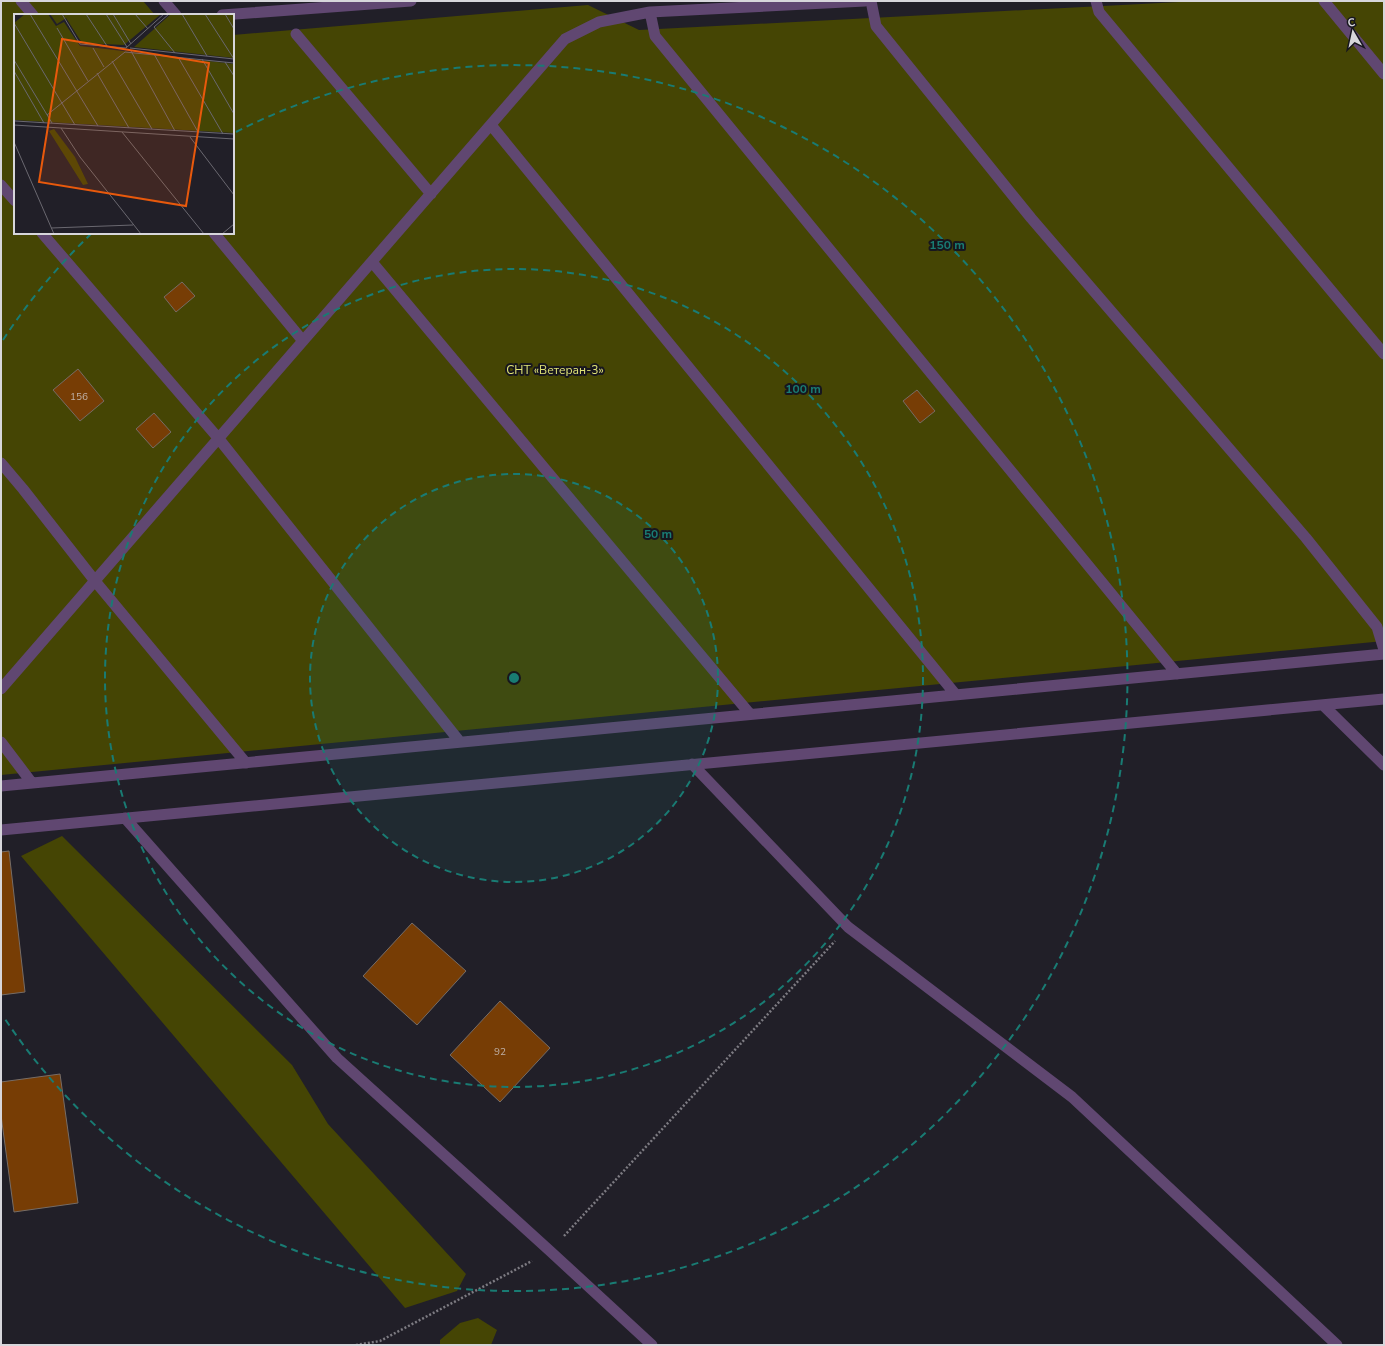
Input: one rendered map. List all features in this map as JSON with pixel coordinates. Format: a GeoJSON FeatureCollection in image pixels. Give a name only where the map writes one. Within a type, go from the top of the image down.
{"type":"FeatureCollection","features":[{"type":"Feature","properties":{"kind":"lane"},"geometry":{"type":"LineString","coordinates":[[21,1],[32,14]]}},
{"type":"Feature","properties":{"kind":"lane"},"geometry":{"type":"LineString","coordinates":[[164,1],[175,14]]}},
{"type":"Feature","properties":{"kind":"lane"},"geometry":{"type":"LineString","coordinates":[[234,14],[410,1]]}},
{"type":"Feature","properties":{"kind":"lane"},"geometry":{"type":"LineString","coordinates":[[1,689],[565,39],[599,22],[650,12],[865,1]]}},
{"type":"Feature","properties":{"kind":"lane"},"geometry":{"type":"LineString","coordinates":[[871,1],[876,26],[1031,218],[1306,538],[1377,627],[1384,650]]}},
{"type":"Feature","properties":{"kind":"lane"},"geometry":{"type":"LineString","coordinates":[[1096,1],[1099,12],[1384,354]]}},
{"type":"Feature","properties":{"kind":"lane"},"geometry":{"type":"LineString","coordinates":[[1324,1],[1384,74]]}},
{"type":"Feature","properties":{"kind":"lane"},"geometry":{"type":"LineString","coordinates":[[650,12],[655,36],[1177,674]]}},
{"type":"Feature","properties":{"kind":"lane"},"geometry":{"type":"LineString","coordinates":[[296,34],[431,194]]}},
{"type":"Feature","properties":{"kind":"lane"},"geometry":{"type":"LineString","coordinates":[[491,125],[956,695]]}},
{"type":"Feature","properties":{"kind":"lane"},"geometry":{"type":"LineString","coordinates":[[1,185],[14,200]]}},
{"type":"Feature","properties":{"kind":"lane"},"geometry":{"type":"LineString","coordinates":[[43,234],[219,439],[460,742]]}},
{"type":"Feature","properties":{"kind":"lane"},"geometry":{"type":"LineString","coordinates":[[215,234],[303,341]]}},
{"type":"Feature","properties":{"kind":"lane"},"geometry":{"type":"LineString","coordinates":[[372,262],[750,714]]}},
{"type":"Feature","properties":{"kind":"lane"},"geometry":{"type":"LineString","coordinates":[[1,463],[95,582],[246,763]]}},
{"type":"Feature","properties":{"kind":"lane"},"geometry":{"type":"LineString","coordinates":[[1,786],[1384,654]]}},
{"type":"Feature","properties":{"kind":"lane"},"geometry":{"type":"LineString","coordinates":[[1,830],[1384,699]]}},
{"type":"Feature","properties":{"kind":"lane"},"geometry":{"type":"LineString","coordinates":[[1323,705],[1384,765]]}},
{"type":"Feature","properties":{"kind":"lane"},"geometry":{"type":"LineString","coordinates":[[1,742],[32,783]]}},
{"type":"Feature","properties":{"kind":"lane"},"geometry":{"type":"LineString","coordinates":[[692,764],[848,926],[1072,1097],[1337,1345]]}},
{"type":"Feature","properties":{"kind":"lane"},"geometry":{"type":"LineString","coordinates":[[125,818],[337,1058],[652,1345]]}},
{"type":"Feature","properties":{"kind":"path"},"geometry":{"type":"LineString","coordinates":[[356,1345],[380,1341],[550,1251],[848,926]]}},
{"type":"Feature","properties":{"kind":"green space","name":"СНТ «Ветеран-3»"},"geometry":{"type":"Polygon","coordinates":[[[1,1],[143,1],[154,14],[14,14],[14,234],[234,234],[234,35],[588,5],[639,30],[1199,1],[1384,1],[1384,641],[1,775],[1,1]]]}},
{"type":"Feature","properties":{"kind":"green space"},"geometry":{"type":"Polygon","coordinates":[[[62,836],[292,1065],[328,1124],[466,1274],[457,1291],[405,1308],[21,856],[62,836]]]}},
{"type":"Feature","properties":{"kind":"green space"},"geometry":{"type":"Polygon","coordinates":[[[478,1318],[497,1330],[491,1345],[440,1345],[440,1340],[460,1323],[478,1318]]]}},
{"type":"Feature","properties":{"kind":"building"},"geometry":{"type":"Polygon","coordinates":[[[182,282],[195,296],[176,312],[164,297],[182,282]]]}},
{"type":"Feature","properties":{"kind":"building"},"geometry":{"type":"Polygon","coordinates":[[[78,369],[104,401],[80,421],[53,390],[78,369]]]}},
{"type":"Feature","properties":{"kind":"building"},"geometry":{"type":"Polygon","coordinates":[[[917,390],[935,411],[920,423],[903,401],[917,390]]]}},
{"type":"Feature","properties":{"kind":"building"},"geometry":{"type":"Polygon","coordinates":[[[154,413],[171,432],[153,448],[136,429],[154,413]]]}},
{"type":"Feature","properties":{"kind":"building"},"geometry":{"type":"Polygon","coordinates":[[[9,851],[25,992],[1,995],[1,852],[9,851]]]}},
{"type":"Feature","properties":{"kind":"building"},"geometry":{"type":"Polygon","coordinates":[[[412,923],[466,971],[417,1025],[363,976],[412,923]]]}},
{"type":"Feature","properties":{"kind":"building"},"geometry":{"type":"Polygon","coordinates":[[[500,1001],[550,1048],[500,1102],[450,1055],[500,1001]]]}},
{"type":"Feature","properties":{"kind":"building"},"geometry":{"type":"Polygon","coordinates":[[[60,1074],[78,1203],[14,1212],[1,1115],[1,1082],[60,1074]]]}}]}
